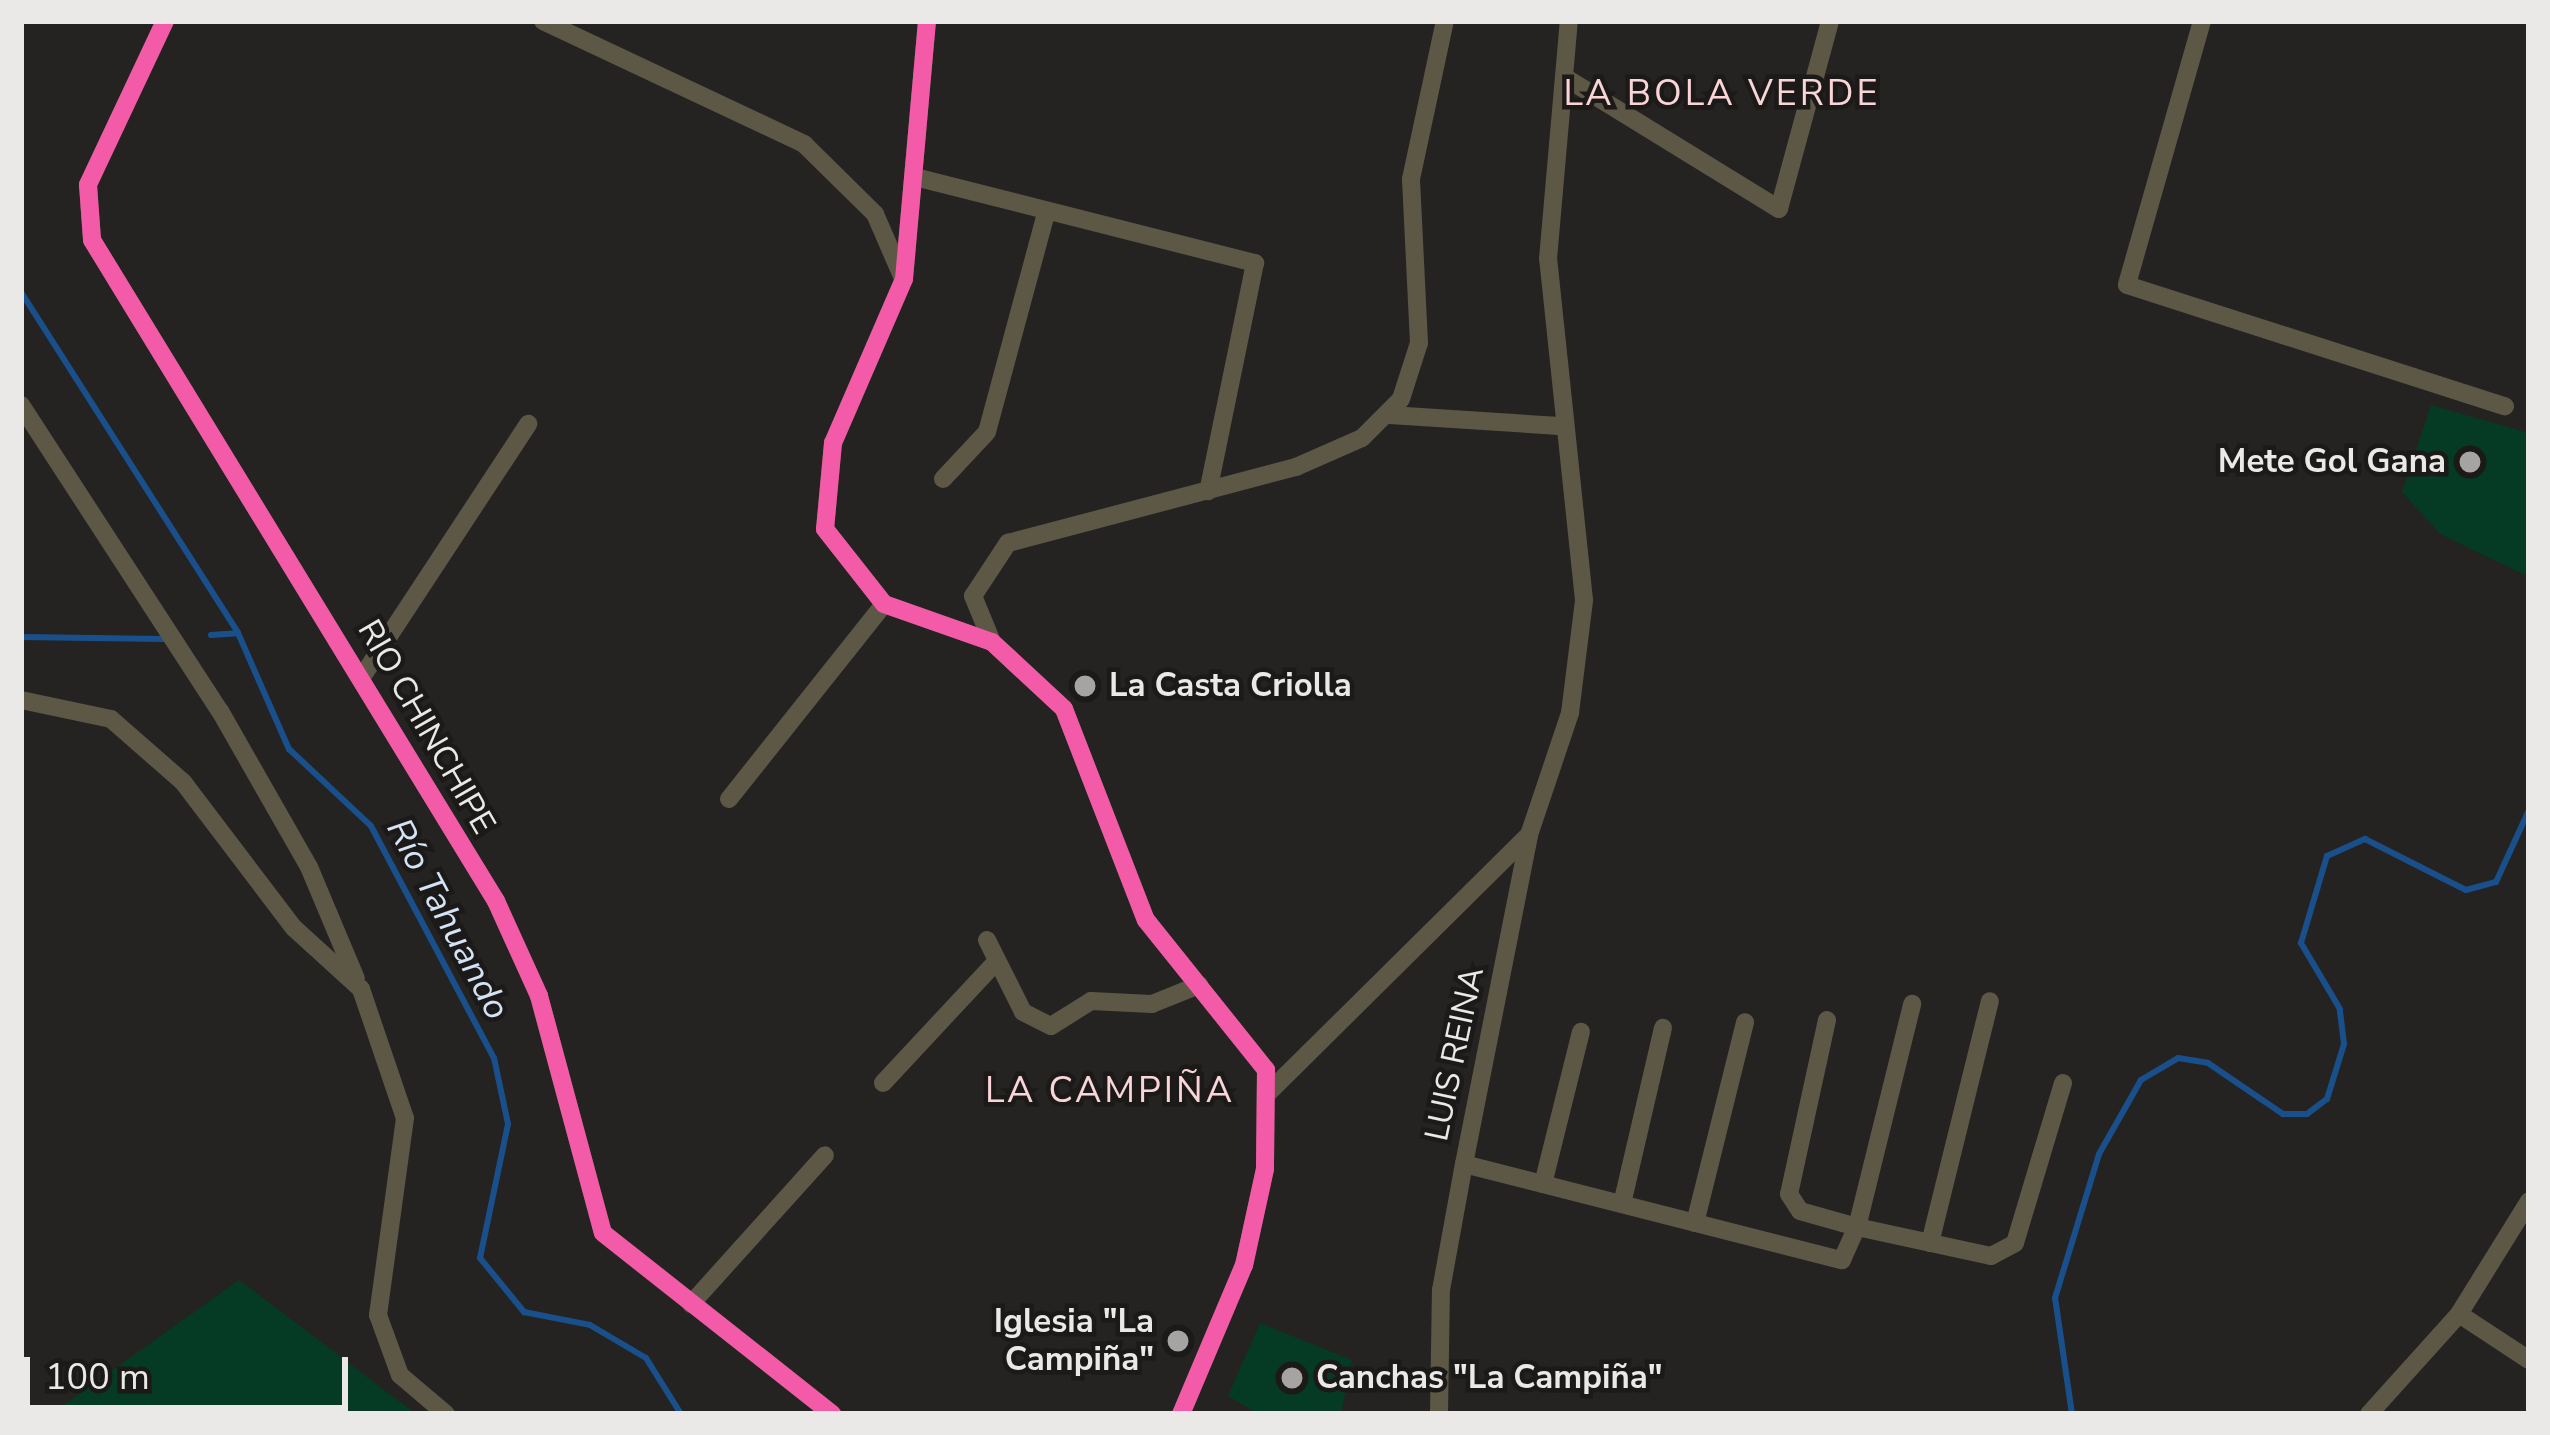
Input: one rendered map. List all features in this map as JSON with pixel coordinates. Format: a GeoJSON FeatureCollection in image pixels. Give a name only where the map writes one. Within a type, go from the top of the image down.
{"type":"FeatureCollection","features":[{"type":"Feature","properties":{"kind":"street","name":"RIO CHINCHIPE"},"geometry":{"type":"LineString","coordinates":[[165,21],[88,185],[92,240],[362,677],[539,995],[603,1233],[832,1414]]}},
{"type":"Feature","properties":{"kind":"street"},"geometry":{"type":"LineString","coordinates":[[543,21],[804,144],[875,214],[904,279]]}},
{"type":"Feature","properties":{"kind":"street"},"geometry":{"type":"LineString","coordinates":[[927,21],[904,279],[822,490],[840,560],[884,604],[992,642],[1064,709],[1146,920],[1256,1048],[1268,1094],[1244,1265],[1181,1414]]}},
{"type":"Feature","properties":{"kind":"street"},"geometry":{"type":"LineString","coordinates":[[992,642],[973,596],[1008,543],[1338,450],[1390,415],[1419,343],[1411,178],[1445,21]]}},
{"type":"Feature","properties":{"kind":"street","name":"LUIS REINA"},"geometry":{"type":"LineString","coordinates":[[1439,1414],[1442,1290],[1464,1164],[1529,835],[1570,713],[1584,600],[1559,426],[1548,259],[1569,21]]}},
{"type":"Feature","properties":{"kind":"street"},"geometry":{"type":"LineString","coordinates":[[1566,78],[1780,209],[1830,21]]}},
{"type":"Feature","properties":{"kind":"street"},"geometry":{"type":"LineString","coordinates":[[2202,21],[2127,285],[2505,406]]}},
{"type":"Feature","properties":{"kind":"street"},"geometry":{"type":"LineString","coordinates":[[915,177],[1046,214],[1255,263],[1208,490]]}},
{"type":"Feature","properties":{"kind":"street"},"geometry":{"type":"LineString","coordinates":[[944,479],[987,432],[1046,214]]}},
{"type":"Feature","properties":{"kind":"street"},"geometry":{"type":"LineString","coordinates":[[21,405],[220,711],[309,867],[361,988],[405,1118],[382,1332],[400,1375],[446,1414]]}},
{"type":"Feature","properties":{"kind":"street"},"geometry":{"type":"LineString","coordinates":[[1390,415],[1559,426]]}},
{"type":"Feature","properties":{"kind":"street"},"geometry":{"type":"LineString","coordinates":[[362,677],[528,424]]}},
{"type":"Feature","properties":{"kind":"street"},"geometry":{"type":"LineString","coordinates":[[729,799],[884,604]]}},
{"type":"Feature","properties":{"kind":"street"},"geometry":{"type":"LineString","coordinates":[[21,700],[111,719],[183,782],[294,928],[361,988]]}},
{"type":"Feature","properties":{"kind":"street"},"geometry":{"type":"LineString","coordinates":[[1268,1094],[1529,835]]}},
{"type":"Feature","properties":{"kind":"street"},"geometry":{"type":"LineString","coordinates":[[987,940],[1023,1012],[1051,1025],[1091,1001],[1152,1004],[1199,985]]}},
{"type":"Feature","properties":{"kind":"street"},"geometry":{"type":"LineString","coordinates":[[883,1083],[995,963]]}},
{"type":"Feature","properties":{"kind":"street"},"geometry":{"type":"LineString","coordinates":[[1930,1243],[1990,1001]]}},
{"type":"Feature","properties":{"kind":"street"},"geometry":{"type":"LineString","coordinates":[[1464,1164],[1843,1260],[1857,1227],[1912,1004]]}},
{"type":"Feature","properties":{"kind":"street"},"geometry":{"type":"LineString","coordinates":[[1827,1019],[1789,1194],[1800,1211],[1857,1227],[1991,1256],[2014,1243],[2063,1083]]}},
{"type":"Feature","properties":{"kind":"street"},"geometry":{"type":"LineString","coordinates":[[1695,1222],[1745,1022]]}},
{"type":"Feature","properties":{"kind":"street"},"geometry":{"type":"LineString","coordinates":[[1622,1204],[1663,1028]]}},
{"type":"Feature","properties":{"kind":"street"},"geometry":{"type":"LineString","coordinates":[[1543,1184],[1581,1032]]}},
{"type":"Feature","properties":{"kind":"street"},"geometry":{"type":"LineString","coordinates":[[691,1304],[825,1155]]}},
{"type":"Feature","properties":{"kind":"street"},"geometry":{"type":"LineString","coordinates":[[2369,1414],[2459,1314],[2529,1202]]}},
{"type":"Feature","properties":{"kind":"street"},"geometry":{"type":"LineString","coordinates":[[2459,1314],[2529,1360]]}},
{"type":"Feature","properties":{"kind":"green space","name":"Mete Gol Gana"},"geometry":{"type":"Polygon","coordinates":[[[2431,405],[2529,433],[2529,577],[2440,534],[2402,492],[2431,405]]]}},
{"type":"Feature","properties":{"kind":"green space"},"geometry":{"type":"Polygon","coordinates":[[[239,1280],[416,1414],[51,1414],[239,1280]]]}},
{"type":"Feature","properties":{"kind":"green space","name":"Canchas \"La Campiña\""},"geometry":{"type":"Polygon","coordinates":[[[1260,1323],[1352,1360],[1341,1414],[1258,1414],[1228,1396],[1260,1323]]]}},
{"type":"Feature","properties":{"kind":"waterway","name":"Río Tahuando"},"geometry":{"type":"LineString","coordinates":[[21,292],[238,633],[289,749],[371,826],[494,1058],[508,1124],[480,1258],[524,1312],[590,1325],[646,1358],[681,1414]]}},
{"type":"Feature","properties":{"kind":"waterway"},"geometry":{"type":"LineString","coordinates":[[211,635],[237,633]]}},
{"type":"Feature","properties":{"kind":"waterway"},"geometry":{"type":"LineString","coordinates":[[21,637],[163,639]]}},
{"type":"Feature","properties":{"kind":"waterway"},"geometry":{"type":"LineString","coordinates":[[2072,1414],[2055,1298],[2099,1154],[2141,1080],[2178,1058],[2208,1063],[2283,1114],[2307,1114],[2327,1099],[2344,1044],[2340,1009],[2301,943],[2327,856],[2365,839],[2466,890],[2496,882],[2529,810]]}},
{"type":"Feature","properties":{"kind":"cycle path"},"geometry":{"type":"LineString","coordinates":[[165,21],[88,185],[92,240],[496,901],[539,996],[603,1233],[832,1414]]}},
{"type":"Feature","properties":{"kind":"cycle path"},"geometry":{"type":"LineString","coordinates":[[927,21],[904,279],[833,443],[825,529],[884,604],[992,642],[1064,709],[1146,920],[1266,1070],[1265,1169],[1244,1265],[1181,1414]]}},
{"type":"Feature","properties":{"kind":"place","name":"Mete Gol Gana"},"geometry":{"type":"Point","coordinates":[2470,462]}},
{"type":"Feature","properties":{"kind":"place","name":"La Casta Criolla"},"geometry":{"type":"Point","coordinates":[1085,686]}},
{"type":"Feature","properties":{"kind":"place","name":"Iglesia \"La Campiña\""},"geometry":{"type":"Point","coordinates":[1178,1341]}},
{"type":"Feature","properties":{"kind":"place","name":"Canchas \"La Campiña\""},"geometry":{"type":"Point","coordinates":[1292,1378]}},
{"type":"Feature","properties":{"kind":"district","name":"LA BOLA VERDE"},"geometry":{"type":"Point","coordinates":[1722,94]}},
{"type":"Feature","properties":{"kind":"district","name":"LA CAMPIÑA"},"geometry":{"type":"Point","coordinates":[1110,1091]}}]}
